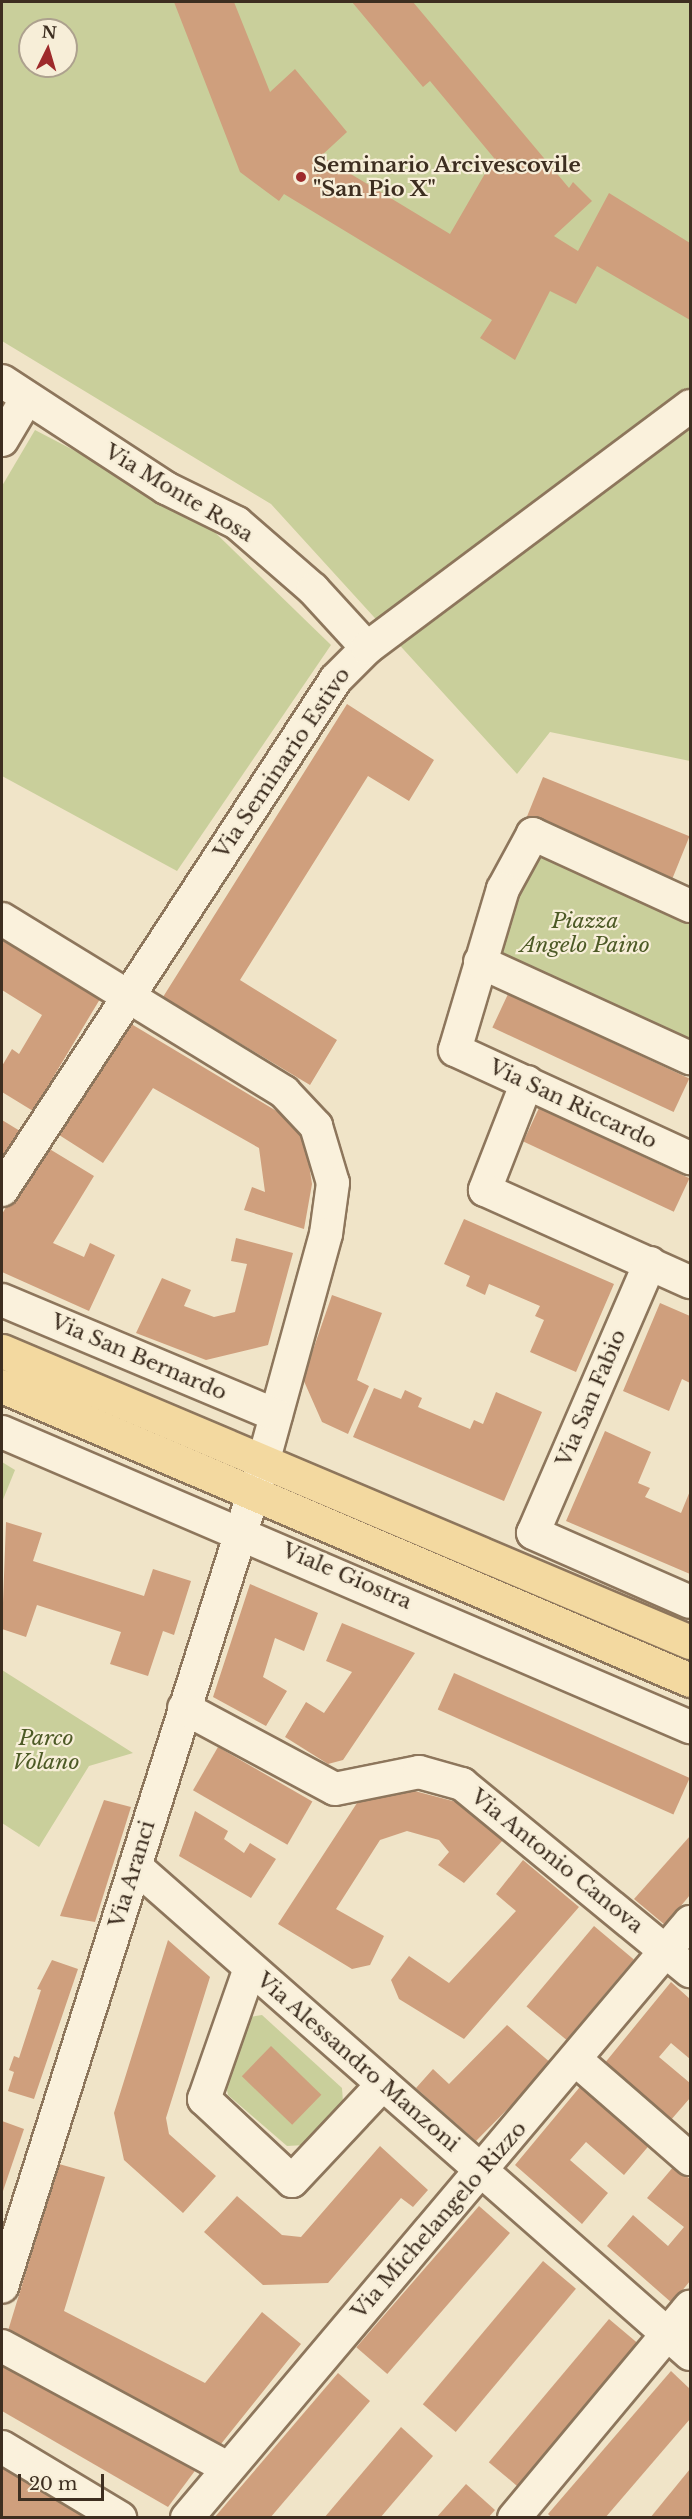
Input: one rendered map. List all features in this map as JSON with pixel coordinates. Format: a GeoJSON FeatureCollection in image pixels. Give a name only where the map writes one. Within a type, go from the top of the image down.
{"type":"FeatureCollection","features":[{"type":"Feature","properties":{"kind":"main road","name":"Viale Giostra"},"geometry":{"type":"LineString","coordinates":[[2,1350],[258,1477],[690,1680]]}},
{"type":"Feature","properties":{"kind":"main road","name":"Viale Giostra"},"geometry":{"type":"LineString","coordinates":[[2,1386],[258,1477],[690,1642]]}},
{"type":"Feature","properties":{"kind":"street"},"geometry":{"type":"LineString","coordinates":[[2,440],[14,390]]}},
{"type":"Feature","properties":{"kind":"street","name":"Via Monte Rosa"},"geometry":{"type":"LineString","coordinates":[[14,390],[166,488],[237,523],[313,589],[367,648]]}},
{"type":"Feature","properties":{"kind":"street","name":"Via Seminario Estivo"},"geometry":{"type":"LineString","coordinates":[[2,1190],[126,995],[336,679],[367,648],[690,406]]}},
{"type":"Feature","properties":{"kind":"street"},"geometry":{"type":"LineString","coordinates":[[690,906],[533,834],[503,889],[480,962],[690,1058]]}},
{"type":"Feature","properties":{"kind":"street","name":"Via Aranci"},"geometry":{"type":"LineString","coordinates":[[2,919],[284,1092],[316,1126],[326,1146],[333,1183],[326,1234],[258,1477],[2,2287]]}},
{"type":"Feature","properties":{"kind":"street","name":"Via San Riccardo"},"geometry":{"type":"LineString","coordinates":[[480,962],[455,1050],[690,1158]]}},
{"type":"Feature","properties":{"kind":"street"},"geometry":{"type":"LineString","coordinates":[[527,1082],[485,1190],[690,1282]]}},
{"type":"Feature","properties":{"kind":"street","name":"Via San Fabio"},"geometry":{"type":"LineString","coordinates":[[650,1263],[533,1533],[690,1602]]}},
{"type":"Feature","properties":{"kind":"street","name":"Via San Bernardo"},"geometry":{"type":"LineString","coordinates":[[2,1300],[276,1415]]}},
{"type":"Feature","properties":{"kind":"street","name":"Viale Giostra"},"geometry":{"type":"LineString","coordinates":[[2,1432],[240,1531],[690,1727]]}},
{"type":"Feature","properties":{"kind":"street","name":"Via Antonio Canova"},"geometry":{"type":"LineString","coordinates":[[184,1708],[334,1789],[419,1772],[462,1784],[690,1971]]}},
{"type":"Feature","properties":{"kind":"street","name":"Via Alessandro Manzoni"},"geometry":{"type":"LineString","coordinates":[[135,1866],[679,2343]]}},
{"type":"Feature","properties":{"kind":"street","name":"Via Michelangelo Rizzo"},"geometry":{"type":"LineString","coordinates":[[187,2517],[226,2467],[576,2060],[690,1922]]}},
{"type":"Feature","properties":{"kind":"street"},"geometry":{"type":"LineString","coordinates":[[250,1968],[204,2099],[292,2181],[383,2084]]}},
{"type":"Feature","properties":{"kind":"street"},"geometry":{"type":"LineString","coordinates":[[576,2060],[690,2159]]}},
{"type":"Feature","properties":{"kind":"street"},"geometry":{"type":"LineString","coordinates":[[514,2517],[679,2343],[690,2307]]}},
{"type":"Feature","properties":{"kind":"street"},"geometry":{"type":"LineString","coordinates":[[2,2346],[226,2467]]}},
{"type":"Feature","properties":{"kind":"street"},"geometry":{"type":"LineString","coordinates":[[2,2447],[120,2517]]}},
{"type":"Feature","properties":{"kind":"green space"},"geometry":{"type":"Polygon","coordinates":[[[2,2],[690,2],[690,761],[550,732],[517,774],[271,504],[2,341],[2,2]]]}},
{"type":"Feature","properties":{"kind":"green space"},"geometry":{"type":"Polygon","coordinates":[[[35,430],[196,514],[331,645],[177,871],[2,776],[2,486],[35,430]]]}},
{"type":"Feature","properties":{"kind":"green space","name":"Piazza Angelo Paino"},"geometry":{"type":"Polygon","coordinates":[[[539,846],[690,916],[690,1047],[494,958],[539,846]]]}},
{"type":"Feature","properties":{"kind":"green space"},"geometry":{"type":"Polygon","coordinates":[[[2,1462],[15,1470],[2,1502],[2,1462]]]}},
{"type":"Feature","properties":{"kind":"green space","name":"Parco Volano"},"geometry":{"type":"Polygon","coordinates":[[[2,1670],[133,1753],[89,1766],[39,1847],[2,1823],[2,1670]]]}},
{"type":"Feature","properties":{"kind":"green space"},"geometry":{"type":"Polygon","coordinates":[[[262,2015],[342,2088],[343,2102],[305,2145],[287,2146],[228,2095],[225,2080],[250,2017],[262,2015]]]}},
{"type":"Feature","properties":{"kind":"building","name":"Seminario Arcivescovile \"San Pio X\""},"geometry":{"type":"Polygon","coordinates":[[[174,2],[234,2],[270,92],[295,69],[347,132],[321,156],[450,234],[494,158],[430,81],[423,87],[352,2],[413,2],[569,188],[573,182],[592,201],[554,236],[578,251],[609,193],[690,243],[690,320],[597,266],[576,304],[550,291],[515,360],[480,338],[492,320],[284,194],[279,201],[240,172],[174,2]]]}},
{"type":"Feature","properties":{"kind":"building"},"geometry":{"type":"Polygon","coordinates":[[[347,704],[434,760],[409,801],[368,776],[240,980],[337,1040],[310,1085],[163,997],[347,704]]]}},
{"type":"Feature","properties":{"kind":"building"},"geometry":{"type":"Polygon","coordinates":[[[543,777],[689,836],[671,883],[524,823],[543,777]]]}},
{"type":"Feature","properties":{"kind":"building"},"geometry":{"type":"Polygon","coordinates":[[[2,938],[100,999],[33,1111],[2,1092],[2,1066],[12,1049],[19,1054],[42,1015],[2,990],[2,938]]]}},
{"type":"Feature","properties":{"kind":"building"},"geometry":{"type":"Polygon","coordinates":[[[508,994],[689,1079],[674,1112],[492,1028],[508,994]]]}},
{"type":"Feature","properties":{"kind":"building"},"geometry":{"type":"Polygon","coordinates":[[[128,1022],[293,1121],[305,1138],[312,1184],[304,1229],[244,1210],[252,1187],[265,1192],[259,1148],[153,1088],[103,1163],[56,1133],[128,1022]]]}},
{"type":"Feature","properties":{"kind":"building"},"geometry":{"type":"Polygon","coordinates":[[[539,1108],[689,1178],[674,1212],[523,1142],[539,1108]]]}},
{"type":"Feature","properties":{"kind":"building"},"geometry":{"type":"Polygon","coordinates":[[[2,1120],[20,1131],[2,1159],[2,1120]]]}},
{"type":"Feature","properties":{"kind":"building"},"geometry":{"type":"Polygon","coordinates":[[[43,1145],[94,1176],[53,1243],[84,1257],[90,1243],[115,1255],[89,1311],[2,1272],[2,1214],[43,1145]]]}},
{"type":"Feature","properties":{"kind":"building"},"geometry":{"type":"Polygon","coordinates":[[[464,1219],[614,1284],[576,1372],[530,1352],[544,1320],[535,1316],[540,1306],[489,1284],[485,1295],[466,1286],[470,1276],[444,1264],[464,1219]]]}},
{"type":"Feature","properties":{"kind":"building"},"geometry":{"type":"Polygon","coordinates":[[[236,1238],[293,1253],[268,1345],[206,1360],[136,1333],[162,1278],[191,1290],[184,1306],[214,1317],[235,1312],[247,1264],[231,1261],[236,1238]]]}},
{"type":"Feature","properties":{"kind":"building"},"geometry":{"type":"Polygon","coordinates":[[[332,1295],[382,1313],[357,1380],[369,1386],[348,1434],[322,1422],[303,1379],[332,1295]]]}},
{"type":"Feature","properties":{"kind":"building"},"geometry":{"type":"Polygon","coordinates":[[[660,1303],[690,1316],[690,1383],[682,1379],[669,1411],[623,1391],[660,1303]]]}},
{"type":"Feature","properties":{"kind":"building"},"geometry":{"type":"Polygon","coordinates":[[[374,1388],[401,1399],[405,1390],[422,1398],[418,1407],[470,1429],[474,1420],[483,1424],[496,1392],[542,1412],[504,1501],[353,1437],[374,1388]]]}},
{"type":"Feature","properties":{"kind":"building"},"geometry":{"type":"Polygon","coordinates":[[[605,1431],[651,1452],[638,1483],[650,1488],[645,1497],[681,1513],[690,1491],[690,1574],[566,1521],[605,1431]]]}},
{"type":"Feature","properties":{"kind":"building"},"geometry":{"type":"Polygon","coordinates":[[[6,1522],[42,1533],[33,1561],[144,1596],[153,1569],[191,1581],[174,1635],[163,1631],[148,1676],[110,1664],[121,1632],[37,1605],[26,1637],[2,1629],[6,1522]]]}},
{"type":"Feature","properties":{"kind":"building"},"geometry":{"type":"Polygon","coordinates":[[[250,1584],[318,1613],[304,1651],[275,1638],[263,1677],[287,1691],[266,1726],[213,1697],[250,1584]]]}},
{"type":"Feature","properties":{"kind":"building"},"geometry":{"type":"Polygon","coordinates":[[[342,1623],[415,1653],[343,1760],[328,1764],[285,1737],[306,1702],[324,1713],[352,1672],[326,1661],[342,1623]]]}},
{"type":"Feature","properties":{"kind":"building"},"geometry":{"type":"Polygon","coordinates":[[[454,1673],[690,1778],[673,1814],[438,1710],[454,1673]]]}},
{"type":"Feature","properties":{"kind":"building"},"geometry":{"type":"Polygon","coordinates":[[[218,1747],[312,1802],[287,1845],[193,1790],[218,1747]]]}},
{"type":"Feature","properties":{"kind":"building"},"geometry":{"type":"Polygon","coordinates":[[[407,1789],[464,1804],[503,1840],[464,1883],[438,1865],[449,1852],[439,1840],[407,1831],[380,1840],[336,1909],[384,1936],[370,1965],[352,1969],[278,1924],[357,1803],[407,1789]]]}},
{"type":"Feature","properties":{"kind":"building"},"geometry":{"type":"Polygon","coordinates":[[[104,1800],[131,1807],[95,1922],[60,1916],[104,1800]]]}},
{"type":"Feature","properties":{"kind":"building"},"geometry":{"type":"Polygon","coordinates":[[[195,1811],[228,1831],[224,1839],[244,1853],[250,1843],[276,1859],[251,1898],[179,1856],[195,1811]]]}},
{"type":"Feature","properties":{"kind":"building"},"geometry":{"type":"Polygon","coordinates":[[[690,1836],[690,1895],[665,1925],[634,1899],[690,1836]]]}},
{"type":"Feature","properties":{"kind":"building"},"geometry":{"type":"Polygon","coordinates":[[[523,1860],[579,1907],[464,2039],[399,1999],[391,1980],[409,1956],[449,1983],[516,1911],[496,1894],[523,1860]]]}},
{"type":"Feature","properties":{"kind":"building"},"geometry":{"type":"Polygon","coordinates":[[[594,1926],[634,1959],[566,2040],[527,2006],[594,1926]]]}},
{"type":"Feature","properties":{"kind":"building"},"geometry":{"type":"Polygon","coordinates":[[[168,1940],[210,1977],[166,2118],[169,2134],[216,2176],[183,2213],[124,2160],[114,2113],[168,1940]]]}},
{"type":"Feature","properties":{"kind":"building"},"geometry":{"type":"Polygon","coordinates":[[[52,1960],[78,1969],[34,2099],[8,2091],[14,2072],[9,2070],[14,2056],[19,2058],[41,1990],[37,1989],[52,1960]]]}},
{"type":"Feature","properties":{"kind":"building"},"geometry":{"type":"Polygon","coordinates":[[[671,1982],[690,1999],[690,2059],[671,2043],[659,2057],[690,2083],[690,2098],[670,2121],[604,2064],[671,1982]]]}},
{"type":"Feature","properties":{"kind":"building"},"geometry":{"type":"Polygon","coordinates":[[[507,2025],[552,2064],[476,2141],[416,2088],[433,2069],[449,2084],[507,2025]]]}},
{"type":"Feature","properties":{"kind":"building"},"geometry":{"type":"Polygon","coordinates":[[[271,2046],[321,2095],[292,2125],[242,2076],[271,2046]]]}},
{"type":"Feature","properties":{"kind":"building"},"geometry":{"type":"Polygon","coordinates":[[[584,2082],[652,2142],[624,2175],[586,2142],[570,2160],[608,2193],[582,2224],[515,2165],[584,2082]]]}},
{"type":"Feature","properties":{"kind":"building"},"geometry":{"type":"Polygon","coordinates":[[[2,2121],[24,2129],[2,2194],[2,2121]]]}},
{"type":"Feature","properties":{"kind":"building"},"geometry":{"type":"Polygon","coordinates":[[[380,2146],[428,2190],[413,2207],[401,2198],[328,2283],[263,2285],[204,2232],[237,2196],[282,2235],[301,2237],[380,2146]]]}},
{"type":"Feature","properties":{"kind":"building"},"geometry":{"type":"Polygon","coordinates":[[[59,2164],[105,2177],[64,2311],[205,2383],[262,2312],[301,2344],[217,2449],[7,2334],[59,2164]]]}},
{"type":"Feature","properties":{"kind":"building"},"geometry":{"type":"Polygon","coordinates":[[[674,2166],[690,2179],[690,2281],[672,2303],[607,2246],[633,2215],[668,2246],[684,2227],[647,2198],[674,2166]]]}},
{"type":"Feature","properties":{"kind":"building"},"geometry":{"type":"Polygon","coordinates":[[[479,2206],[510,2233],[387,2374],[356,2347],[479,2206]]]}},
{"type":"Feature","properties":{"kind":"building"},"geometry":{"type":"Polygon","coordinates":[[[543,2261],[576,2289],[456,2432],[423,2404],[543,2261]]]}},
{"type":"Feature","properties":{"kind":"building"},"geometry":{"type":"Polygon","coordinates":[[[609,2319],[638,2343],[518,2487],[489,2462],[609,2319]]]}},
{"type":"Feature","properties":{"kind":"building"},"geometry":{"type":"Polygon","coordinates":[[[2,2360],[200,2464],[168,2507],[2,2411],[2,2360]]]}},
{"type":"Feature","properties":{"kind":"building"},"geometry":{"type":"Polygon","coordinates":[[[671,2371],[690,2389],[690,2419],[605,2518],[552,2518],[548,2514],[671,2371]]]}},
{"type":"Feature","properties":{"kind":"building"},"geometry":{"type":"Polygon","coordinates":[[[338,2373],[370,2401],[270,2518],[214,2518],[338,2373]]]}},
{"type":"Feature","properties":{"kind":"building"},"geometry":{"type":"Polygon","coordinates":[[[401,2427],[433,2456],[380,2518],[324,2518],[401,2427]]]}},
{"type":"Feature","properties":{"kind":"building"},"geometry":{"type":"Polygon","coordinates":[[[2,2468],[89,2518],[2,2518],[2,2468]]]}},
{"type":"Feature","properties":{"kind":"building"},"geometry":{"type":"Polygon","coordinates":[[[690,2469],[690,2518],[650,2518],[690,2469]]]}},
{"type":"Feature","properties":{"kind":"building"},"geometry":{"type":"Polygon","coordinates":[[[466,2484],[495,2510],[488,2518],[436,2518],[466,2484]]]}},
{"type":"Feature","properties":{"kind":"place","name":"Seminario Arcivescovile \"San Pio X\""},"geometry":{"type":"Point","coordinates":[301,177]}}]}
